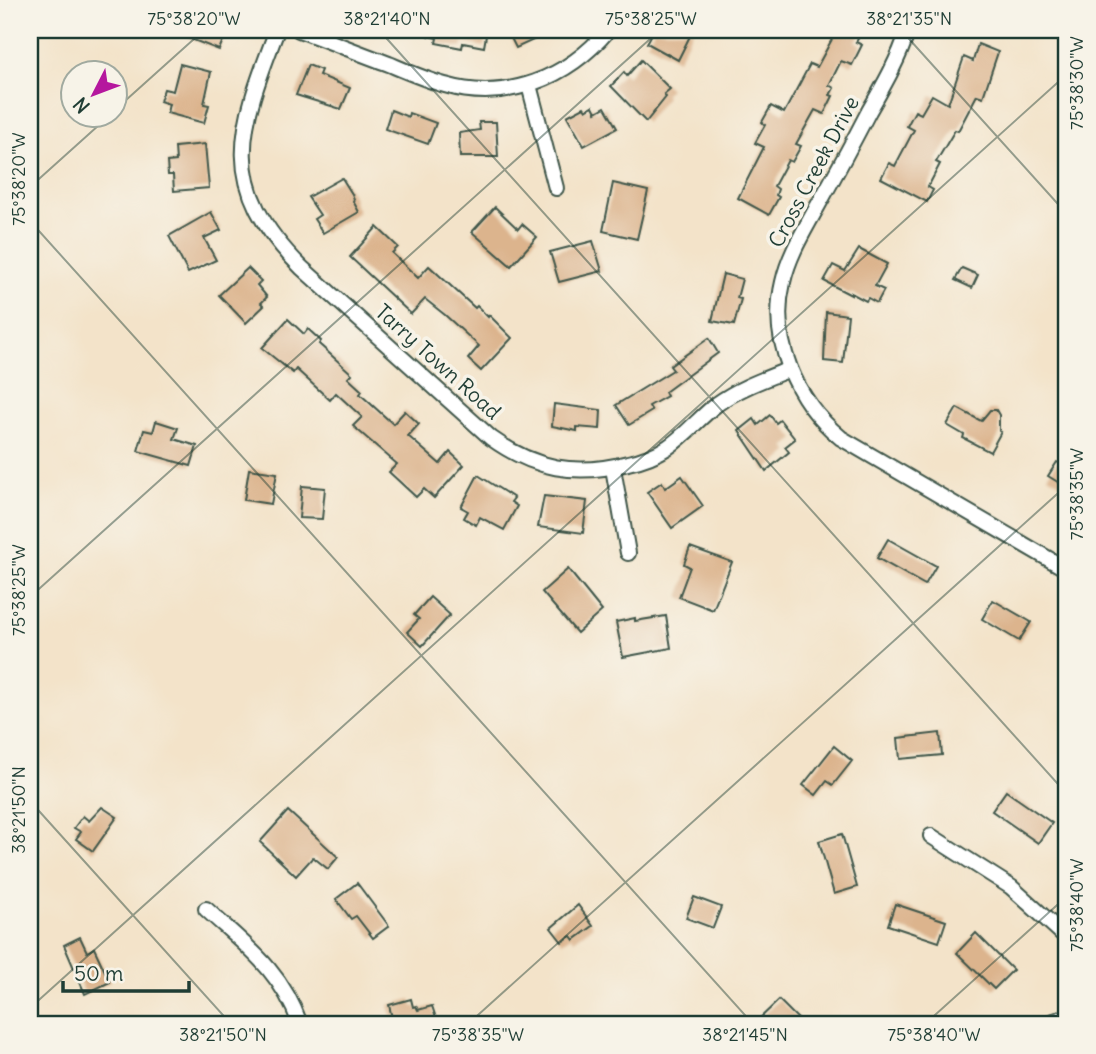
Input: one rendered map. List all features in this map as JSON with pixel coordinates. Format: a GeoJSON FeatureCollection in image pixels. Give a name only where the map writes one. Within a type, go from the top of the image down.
{"type":"FeatureCollection","features":[{"type":"Feature","properties":{"kind":"street","name":"Tarry Town Road"},"geometry":{"type":"LineString","coordinates":[[277,30],[250,103],[243,147],[253,199],[271,236],[302,268],[491,438],[509,451],[530,461],[567,470],[613,468],[650,457],[666,449],[733,394],[790,369]]}},
{"type":"Feature","properties":{"kind":"street"},"geometry":{"type":"LineString","coordinates":[[299,30],[446,85],[486,91],[529,85],[569,66],[608,30]]}},
{"type":"Feature","properties":{"kind":"street","name":"Cross Creek Drive"},"geometry":{"type":"LineString","coordinates":[[908,30],[895,65],[801,236],[788,266],[780,296],[780,312],[783,344],[790,369],[800,391],[814,411],[841,438],[1066,569]]}},
{"type":"Feature","properties":{"kind":"street"},"geometry":{"type":"LineString","coordinates":[[529,85],[556,188]]}},
{"type":"Feature","properties":{"kind":"street"},"geometry":{"type":"LineString","coordinates":[[613,468],[628,553]]}},
{"type":"Feature","properties":{"kind":"street"},"geometry":{"type":"LineString","coordinates":[[931,836],[1011,887],[1066,937]]}},
{"type":"Feature","properties":{"kind":"street"},"geometry":{"type":"LineString","coordinates":[[206,909],[275,975],[293,1005],[300,1024]]}},
{"type":"Feature","properties":{"kind":"street"},"geometry":{"type":"LineString","coordinates":[[1045,1024],[1066,1017]]}},
{"type":"Feature","properties":{"kind":"building"},"geometry":{"type":"Polygon","coordinates":[[[168,30],[219,30],[226,33],[219,50],[168,30]]]}},
{"type":"Feature","properties":{"kind":"building"},"geometry":{"type":"Polygon","coordinates":[[[429,30],[487,30],[484,47],[463,43],[462,48],[436,43],[437,38],[428,36],[429,30]]]}},
{"type":"Feature","properties":{"kind":"building"},"geometry":{"type":"Polygon","coordinates":[[[507,30],[555,30],[516,48],[507,30]]]}},
{"type":"Feature","properties":{"kind":"building"},"geometry":{"type":"Polygon","coordinates":[[[654,30],[693,30],[678,60],[647,43],[654,30]]]}},
{"type":"Feature","properties":{"kind":"building"},"geometry":{"type":"Polygon","coordinates":[[[837,30],[863,30],[856,42],[862,45],[852,65],[841,61],[829,85],[834,88],[830,95],[833,96],[824,114],[815,110],[796,144],[801,146],[792,162],[788,160],[774,186],[778,189],[776,195],[779,197],[769,215],[738,198],[764,147],[755,143],[765,125],[762,122],[771,106],[784,113],[810,64],[817,67],[837,30]]]}},
{"type":"Feature","properties":{"kind":"building"},"geometry":{"type":"Polygon","coordinates":[[[978,44],[998,52],[983,97],[977,95],[958,131],[955,130],[936,162],[940,164],[928,187],[933,190],[927,202],[881,178],[889,163],[895,166],[914,130],[907,126],[915,111],[921,114],[932,95],[948,104],[964,57],[973,61],[978,44]]]}},
{"type":"Feature","properties":{"kind":"building"},"geometry":{"type":"Polygon","coordinates":[[[641,60],[670,89],[646,122],[611,86],[624,72],[627,76],[641,60]]]}},
{"type":"Feature","properties":{"kind":"building"},"geometry":{"type":"Polygon","coordinates":[[[180,64],[211,72],[204,104],[209,105],[204,123],[167,113],[169,104],[160,101],[164,89],[173,91],[180,64]]]}},
{"type":"Feature","properties":{"kind":"building"},"geometry":{"type":"Polygon","coordinates":[[[308,65],[321,70],[319,75],[350,88],[341,109],[296,95],[308,65]]]}},
{"type":"Feature","properties":{"kind":"building"},"geometry":{"type":"Polygon","coordinates":[[[593,106],[596,112],[605,107],[617,128],[584,146],[567,116],[584,107],[586,110],[593,106]]]}},
{"type":"Feature","properties":{"kind":"building"},"geometry":{"type":"Polygon","coordinates":[[[391,110],[408,117],[409,113],[436,123],[428,144],[385,129],[391,110]]]}},
{"type":"Feature","properties":{"kind":"building"},"geometry":{"type":"Polygon","coordinates":[[[479,122],[496,122],[498,157],[460,157],[459,133],[480,130],[479,122]]]}},
{"type":"Feature","properties":{"kind":"building"},"geometry":{"type":"Polygon","coordinates":[[[205,144],[209,188],[174,191],[173,175],[168,175],[167,162],[176,161],[175,147],[205,144]]]}},
{"type":"Feature","properties":{"kind":"building"},"geometry":{"type":"Polygon","coordinates":[[[342,178],[359,212],[323,233],[314,219],[320,215],[308,197],[342,178]]]}},
{"type":"Feature","properties":{"kind":"building"},"geometry":{"type":"Polygon","coordinates":[[[613,183],[648,191],[637,239],[603,231],[613,183]]]}},
{"type":"Feature","properties":{"kind":"building"},"geometry":{"type":"Polygon","coordinates":[[[495,207],[518,229],[522,224],[537,237],[511,266],[472,232],[495,207]]]}},
{"type":"Feature","properties":{"kind":"building"},"geometry":{"type":"Polygon","coordinates":[[[211,212],[221,230],[204,238],[216,260],[188,273],[169,236],[211,212]]]}},
{"type":"Feature","properties":{"kind":"building"},"geometry":{"type":"Polygon","coordinates":[[[377,227],[398,247],[392,253],[418,278],[429,266],[475,308],[477,306],[488,317],[489,315],[512,338],[481,371],[468,359],[479,346],[445,315],[425,299],[411,314],[350,257],[377,227]]]}},
{"type":"Feature","properties":{"kind":"building"},"geometry":{"type":"Polygon","coordinates":[[[593,241],[602,271],[559,282],[550,252],[593,241]]]}},
{"type":"Feature","properties":{"kind":"building"},"geometry":{"type":"Polygon","coordinates":[[[859,249],[887,264],[875,286],[884,290],[877,303],[868,298],[866,301],[851,295],[824,281],[833,265],[845,271],[859,249]]]}},
{"type":"Feature","properties":{"kind":"building"},"geometry":{"type":"Polygon","coordinates":[[[248,268],[261,281],[257,285],[267,297],[261,303],[264,306],[246,323],[219,295],[248,268]]]}},
{"type":"Feature","properties":{"kind":"building"},"geometry":{"type":"Polygon","coordinates":[[[962,268],[978,275],[972,288],[955,280],[962,268]]]}},
{"type":"Feature","properties":{"kind":"building"},"geometry":{"type":"Polygon","coordinates":[[[723,274],[742,279],[737,298],[741,299],[734,325],[712,321],[723,274]]]}},
{"type":"Feature","properties":{"kind":"building"},"geometry":{"type":"Polygon","coordinates":[[[826,312],[848,315],[843,363],[824,361],[826,312]]]}},
{"type":"Feature","properties":{"kind":"building"},"geometry":{"type":"Polygon","coordinates":[[[288,319],[304,334],[308,329],[321,341],[319,344],[352,374],[348,378],[362,391],[360,394],[393,424],[405,411],[419,424],[408,436],[440,464],[450,452],[464,465],[434,498],[424,489],[416,497],[389,472],[397,464],[353,426],[362,417],[336,393],[330,400],[296,369],[293,373],[262,348],[288,319]]]}},
{"type":"Feature","properties":{"kind":"building"},"geometry":{"type":"Polygon","coordinates":[[[709,338],[718,353],[665,392],[667,396],[649,406],[652,411],[629,425],[616,405],[673,370],[670,366],[709,338]]]}},
{"type":"Feature","properties":{"kind":"building"},"geometry":{"type":"Polygon","coordinates":[[[554,404],[601,410],[600,429],[577,427],[577,431],[552,426],[554,404]]]}},
{"type":"Feature","properties":{"kind":"building"},"geometry":{"type":"Polygon","coordinates":[[[957,408],[981,421],[990,410],[996,410],[1001,432],[990,452],[963,438],[964,435],[947,425],[957,408]]]}},
{"type":"Feature","properties":{"kind":"building"},"geometry":{"type":"Polygon","coordinates":[[[770,415],[776,423],[780,420],[795,439],[785,447],[789,452],[766,471],[739,431],[754,419],[758,425],[770,415]]]}},
{"type":"Feature","properties":{"kind":"building"},"geometry":{"type":"Polygon","coordinates":[[[156,421],[178,428],[174,439],[197,446],[191,466],[138,451],[144,430],[153,432],[156,421]]]}},
{"type":"Feature","properties":{"kind":"building"},"geometry":{"type":"Polygon","coordinates":[[[1057,462],[1066,467],[1066,487],[1048,476],[1057,462]]]}},
{"type":"Feature","properties":{"kind":"building"},"geometry":{"type":"Polygon","coordinates":[[[249,469],[277,473],[271,504],[244,500],[249,469]]]}},
{"type":"Feature","properties":{"kind":"building"},"geometry":{"type":"Polygon","coordinates":[[[478,475],[514,498],[511,502],[517,506],[504,530],[480,517],[476,525],[464,518],[468,511],[461,507],[478,475]]]}},
{"type":"Feature","properties":{"kind":"building"},"geometry":{"type":"Polygon","coordinates":[[[682,476],[703,506],[672,528],[647,492],[662,482],[665,488],[682,476]]]}},
{"type":"Feature","properties":{"kind":"building"},"geometry":{"type":"Polygon","coordinates":[[[302,486],[325,488],[322,519],[299,518],[302,486]]]}},
{"type":"Feature","properties":{"kind":"building"},"geometry":{"type":"Polygon","coordinates":[[[544,496],[587,501],[583,533],[538,527],[544,496]]]}},
{"type":"Feature","properties":{"kind":"building"},"geometry":{"type":"Polygon","coordinates":[[[888,539],[936,566],[925,585],[877,558],[888,539]]]}},
{"type":"Feature","properties":{"kind":"building"},"geometry":{"type":"Polygon","coordinates":[[[690,547],[732,562],[713,610],[679,597],[690,567],[684,564],[690,547]]]}},
{"type":"Feature","properties":{"kind":"building"},"geometry":{"type":"Polygon","coordinates":[[[568,569],[602,611],[577,633],[542,592],[568,569]]]}},
{"type":"Feature","properties":{"kind":"building"},"geometry":{"type":"Polygon","coordinates":[[[430,597],[450,615],[422,646],[407,632],[419,619],[414,615],[430,597]]]}},
{"type":"Feature","properties":{"kind":"building"},"geometry":{"type":"Polygon","coordinates":[[[993,600],[1031,622],[1019,641],[982,619],[993,600]]]}},
{"type":"Feature","properties":{"kind":"building"},"geometry":{"type":"Polygon","coordinates":[[[666,616],[671,648],[623,657],[616,622],[666,616]]]}},
{"type":"Feature","properties":{"kind":"building"},"geometry":{"type":"Polygon","coordinates":[[[940,733],[942,755],[900,759],[898,738],[940,733]]]}},
{"type":"Feature","properties":{"kind":"building"},"geometry":{"type":"Polygon","coordinates":[[[834,746],[852,761],[833,785],[827,781],[816,795],[803,785],[834,746]]]}},
{"type":"Feature","properties":{"kind":"building"},"geometry":{"type":"Polygon","coordinates":[[[1006,791],[1052,823],[1038,843],[992,811],[1006,791]]]}},
{"type":"Feature","properties":{"kind":"building"},"geometry":{"type":"Polygon","coordinates":[[[102,807],[117,817],[93,851],[76,839],[81,832],[74,828],[83,816],[89,821],[102,807]]]}},
{"type":"Feature","properties":{"kind":"building"},"geometry":{"type":"Polygon","coordinates":[[[288,811],[338,857],[328,869],[313,857],[296,876],[260,842],[288,811]]]}},
{"type":"Feature","properties":{"kind":"building"},"geometry":{"type":"Polygon","coordinates":[[[842,834],[857,887],[834,894],[819,841],[842,834]]]}},
{"type":"Feature","properties":{"kind":"building"},"geometry":{"type":"Polygon","coordinates":[[[357,883],[389,926],[373,938],[356,916],[351,919],[336,899],[357,883]]]}},
{"type":"Feature","properties":{"kind":"building"},"geometry":{"type":"Polygon","coordinates":[[[694,897],[721,907],[713,928],[686,918],[694,897]]]}},
{"type":"Feature","properties":{"kind":"building"},"geometry":{"type":"Polygon","coordinates":[[[895,904],[946,921],[939,942],[888,925],[895,904]]]}},
{"type":"Feature","properties":{"kind":"building"},"geometry":{"type":"Polygon","coordinates":[[[578,905],[593,926],[574,940],[571,936],[562,942],[551,928],[578,905]]]}},
{"type":"Feature","properties":{"kind":"building"},"geometry":{"type":"Polygon","coordinates":[[[976,933],[1013,970],[994,989],[957,953],[976,933]]]}},
{"type":"Feature","properties":{"kind":"building"},"geometry":{"type":"Polygon","coordinates":[[[80,937],[87,952],[94,948],[110,982],[85,994],[64,945],[80,937]]]}},
{"type":"Feature","properties":{"kind":"building"},"geometry":{"type":"Polygon","coordinates":[[[411,999],[413,1007],[416,1006],[418,1010],[432,1006],[438,1024],[383,1024],[383,1021],[392,1018],[389,1005],[411,999]]]}},
{"type":"Feature","properties":{"kind":"building"},"geometry":{"type":"Polygon","coordinates":[[[779,1000],[803,1024],[754,1024],[779,1000]]]}}]}
